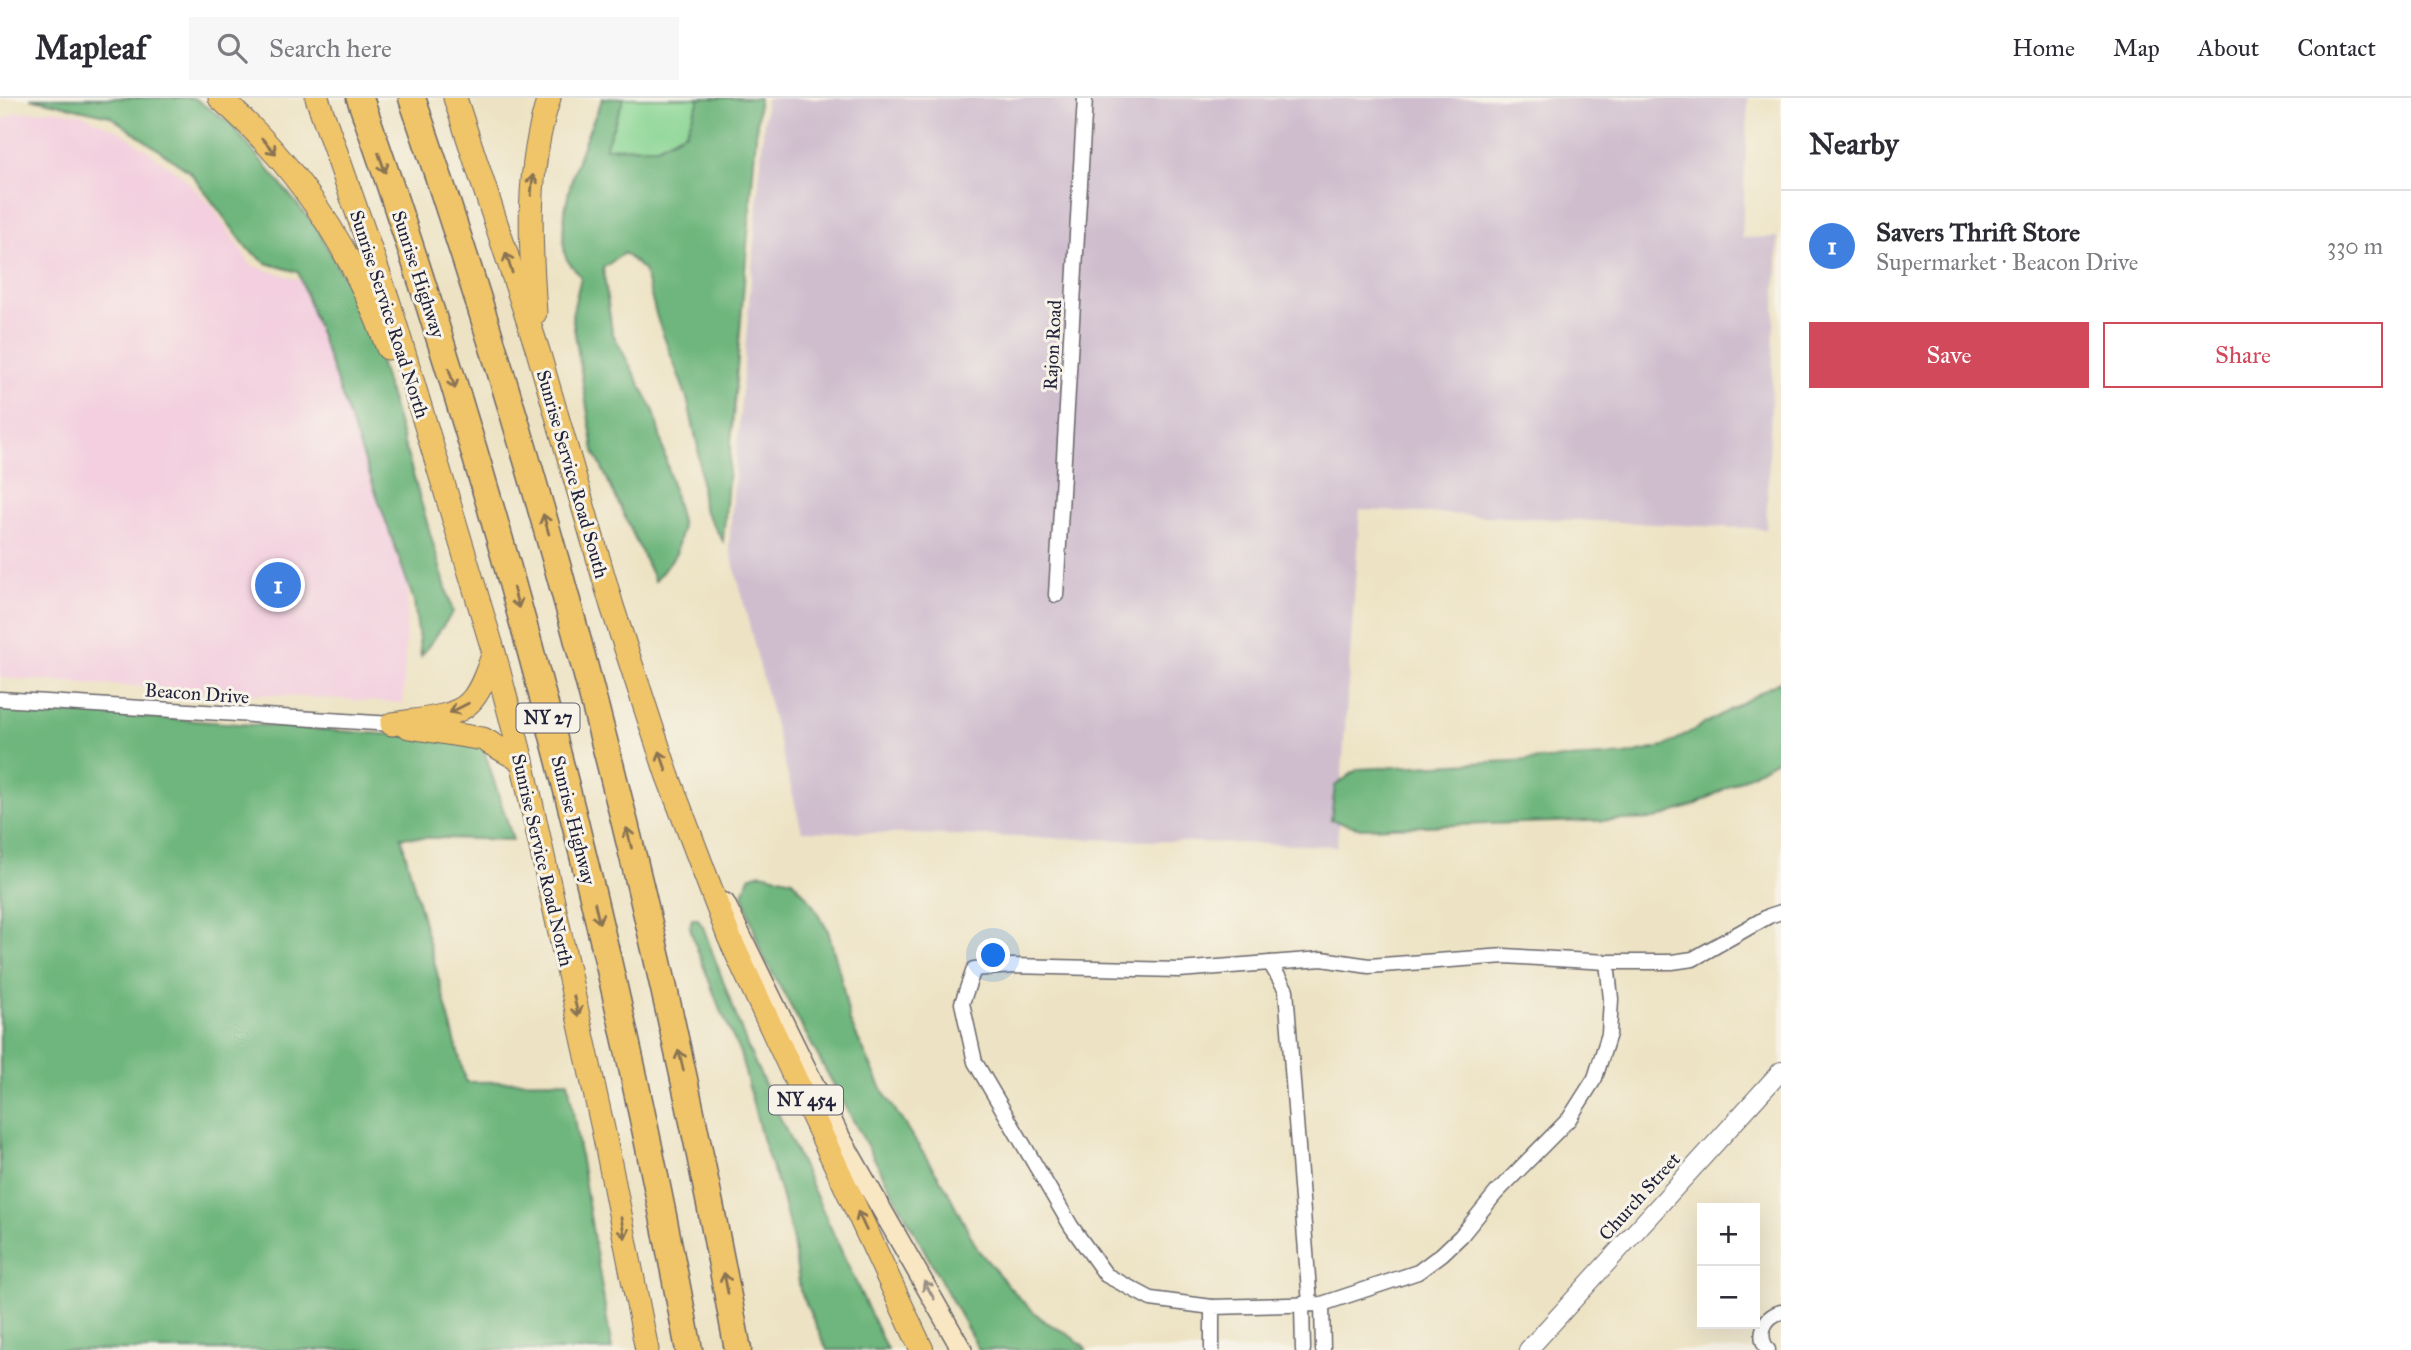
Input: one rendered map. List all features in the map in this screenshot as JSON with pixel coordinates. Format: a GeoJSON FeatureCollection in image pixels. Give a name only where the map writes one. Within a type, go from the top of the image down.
{"type":"FeatureCollection","features":[{"type":"Feature","properties":{"kind":"highway"},"geometry":{"type":"LineString","coordinates":[[220,98],[285,162],[323,215],[357,274],[369,298],[392,361],[426,467],[464,550]]}},
{"type":"Feature","properties":{"kind":"highway","name":"Sunrise Service Road North"},"geometry":{"type":"LineString","coordinates":[[317,98],[389,303],[494,653],[522,761],[605,1138],[646,1350]]}},
{"type":"Feature","properties":{"kind":"highway","name":"Sunrise Highway"},"geometry":{"type":"LineString","coordinates":[[360,98],[463,415],[564,778],[644,1121],[689,1350]]}},
{"type":"Feature","properties":{"kind":"highway","name":"NY 27"},"geometry":{"type":"LineString","coordinates":[[412,98],[511,407],[605,741],[686,1082],[738,1350]]}},
{"type":"Feature","properties":{"kind":"highway","name":"Sunrise Service Road South"},"geometry":{"type":"LineString","coordinates":[[455,98],[538,351],[638,688],[696,848]]}},
{"type":"Feature","properties":{"kind":"highway"},"geometry":{"type":"LineString","coordinates":[[538,351],[530,208],[532,178],[550,98]]}},
{"type":"Feature","properties":{"kind":"highway"},"geometry":{"type":"LineString","coordinates":[[392,724],[453,713],[463,708],[476,695],[494,653]]}},
{"type":"Feature","properties":{"kind":"highway"},"geometry":{"type":"LineString","coordinates":[[392,724],[484,739],[522,761]]}},
{"type":"Feature","properties":{"kind":"highway","name":"NY 454"},"geometry":{"type":"LineString","coordinates":[[696,848],[729,937],[922,1350]]}},
{"type":"Feature","properties":{"kind":"main road"},"geometry":{"type":"LineString","coordinates":[[696,848],[838,1133],[962,1350]]}},
{"type":"Feature","properties":{"kind":"street","name":"Rajon Road"},"geometry":{"type":"LineString","coordinates":[[1056,595],[1085,98]]}},
{"type":"Feature","properties":{"kind":"street","name":"Beacon Drive"},"geometry":{"type":"LineString","coordinates":[[0,699],[392,724]]}},
{"type":"Feature","properties":{"kind":"street"},"geometry":{"type":"LineString","coordinates":[[1607,962],[1611,999],[1609,1034],[1595,1078],[1569,1119],[1496,1193],[1461,1236],[1418,1272],[1311,1304],[1212,1307],[1151,1299],[1106,1275],[1071,1226],[975,1062],[962,1003],[974,969],[1012,966],[1179,970],[1322,959],[1368,966],[1505,956],[1607,962],[1672,962],[1693,959],[1769,916],[1781,912]]}},
{"type":"Feature","properties":{"kind":"street"},"geometry":{"type":"LineString","coordinates":[[1270,963],[1286,990],[1311,1304],[1323,1350]]}},
{"type":"Feature","properties":{"kind":"street","name":"Church Street"},"geometry":{"type":"LineString","coordinates":[[1528,1350],[1781,1071]]}},
{"type":"Feature","properties":{"kind":"street"},"geometry":{"type":"LineString","coordinates":[[1303,1350],[1311,1304]]}},
{"type":"Feature","properties":{"kind":"street"},"geometry":{"type":"LineString","coordinates":[[1212,1307],[1212,1350]]}},
{"type":"Feature","properties":{"kind":"street"},"geometry":{"type":"LineString","coordinates":[[1768,1350],[1762,1336],[1763,1327],[1768,1319],[1781,1312]]}},
{"type":"Feature","properties":{"kind":"shaded area"},"geometry":{"type":"Polygon","coordinates":[[[766,98],[1748,98],[1742,238],[1778,237],[1766,529],[1360,510],[1337,846],[802,831],[729,546],[766,98]]]}},
{"type":"Feature","properties":{"kind":"shaded area"},"geometry":{"type":"Polygon","coordinates":[[[52,110],[81,114],[121,132],[181,175],[211,205],[251,265],[302,281],[367,442],[408,586],[403,703],[0,678],[0,121],[14,113],[52,110]]]}},
{"type":"Feature","properties":{"kind":"green space"},"geometry":{"type":"Polygon","coordinates":[[[30,98],[194,98],[230,123],[317,228],[370,327],[453,612],[421,656],[414,601],[298,272],[266,263],[247,248],[190,172],[110,116],[30,98]]]}},
{"type":"Feature","properties":{"kind":"green space"},"geometry":{"type":"Polygon","coordinates":[[[603,98],[624,98],[605,148],[657,147],[686,132],[700,98],[759,98],[723,541],[703,508],[698,447],[687,398],[658,321],[644,270],[624,253],[603,268],[612,332],[654,411],[682,526],[676,554],[655,581],[594,451],[572,315],[581,277],[565,255],[564,216],[573,175],[603,98]]]}},
{"type":"Feature","properties":{"kind":"green space"},"geometry":{"type":"Polygon","coordinates":[[[624,98],[700,98],[686,132],[657,147],[604,148],[624,98]]]}},
{"type":"Feature","properties":{"kind":"green space"},"geometry":{"type":"Polygon","coordinates":[[[1781,681],[1781,758],[1697,804],[1655,819],[1361,828],[1331,820],[1335,786],[1358,769],[1625,755],[1663,747],[1781,681]]]}},
{"type":"Feature","properties":{"kind":"green space"},"geometry":{"type":"Polygon","coordinates":[[[0,707],[481,741],[513,840],[401,837],[466,1082],[568,1081],[612,1350],[0,1350],[0,707]]]}},
{"type":"Feature","properties":{"kind":"green space"},"geometry":{"type":"Polygon","coordinates":[[[761,873],[792,880],[810,900],[828,931],[850,1022],[884,1093],[946,1188],[978,1250],[1019,1298],[1044,1321],[1066,1333],[1086,1350],[979,1350],[761,952],[743,894],[749,877],[761,873]]]}},
{"type":"Feature","properties":{"kind":"green space"},"geometry":{"type":"Polygon","coordinates":[[[692,919],[698,919],[703,927],[748,1048],[887,1350],[827,1350],[800,1290],[793,1241],[780,1190],[763,1142],[740,1053],[694,941],[690,927],[692,919]]]}},
{"type":"Feature","properties":{"kind":"place","name":"Savers Thrift Store"},"geometry":{"type":"Point","coordinates":[278,585]}}]}
